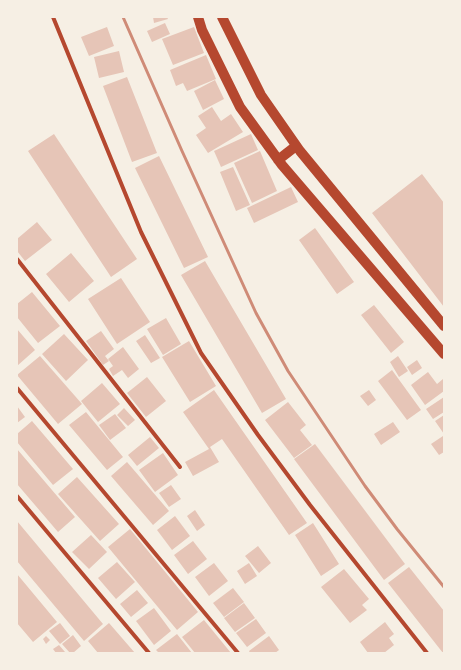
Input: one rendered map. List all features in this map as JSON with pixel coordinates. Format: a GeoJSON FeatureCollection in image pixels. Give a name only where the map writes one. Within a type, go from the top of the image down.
{"type":"FeatureCollection","features":[{"type":"Feature","properties":{"kind":"main road"},"geometry":{"type":"LineString","coordinates":[[198,17],[202,30],[240,107],[278,160],[443,351]]}},
{"type":"Feature","properties":{"kind":"main road"},"geometry":{"type":"LineString","coordinates":[[222,17],[261,95],[296,146],[444,326]]}},
{"type":"Feature","properties":{"kind":"main road"},"geometry":{"type":"LineString","coordinates":[[278,160],[296,146]]}},
{"type":"Feature","properties":{"kind":"street"},"geometry":{"type":"LineString","coordinates":[[53,17],[141,232],[201,353],[310,506],[427,653]]}},
{"type":"Feature","properties":{"kind":"street"},"geometry":{"type":"LineString","coordinates":[[17,259],[180,467]]}},
{"type":"Feature","properties":{"kind":"street"},"geometry":{"type":"LineString","coordinates":[[17,388],[238,653]]}},
{"type":"Feature","properties":{"kind":"street"},"geometry":{"type":"LineString","coordinates":[[17,496],[149,653]]}},
{"type":"Feature","properties":{"kind":"building"},"geometry":{"type":"Polygon","coordinates":[[[153,17],[167,17],[168,19],[154,23],[153,17]]]}},
{"type":"Feature","properties":{"kind":"building"},"geometry":{"type":"Polygon","coordinates":[[[165,23],[170,34],[152,42],[147,31],[165,23]]]}},
{"type":"Feature","properties":{"kind":"building"},"geometry":{"type":"Polygon","coordinates":[[[107,27],[114,46],[89,56],[81,37],[107,27]]]}},
{"type":"Feature","properties":{"kind":"building"},"geometry":{"type":"Polygon","coordinates":[[[194,27],[204,53],[173,65],[162,39],[194,27]]]}},
{"type":"Feature","properties":{"kind":"building"},"geometry":{"type":"Polygon","coordinates":[[[119,51],[124,72],[99,78],[94,57],[119,51]]]}},
{"type":"Feature","properties":{"kind":"building"},"geometry":{"type":"Polygon","coordinates":[[[206,55],[216,79],[187,91],[183,83],[176,86],[170,70],[206,55]]]}},
{"type":"Feature","properties":{"kind":"building"},"geometry":{"type":"Polygon","coordinates":[[[127,77],[157,153],[132,162],[103,86],[127,77]]]}},
{"type":"Feature","properties":{"kind":"building"},"geometry":{"type":"Polygon","coordinates":[[[215,80],[224,99],[203,110],[194,91],[215,80]]]}},
{"type":"Feature","properties":{"kind":"building"},"geometry":{"type":"Polygon","coordinates":[[[212,107],[221,121],[231,114],[243,132],[208,153],[196,135],[206,128],[198,116],[212,107]]]}},
{"type":"Feature","properties":{"kind":"building"},"geometry":{"type":"Polygon","coordinates":[[[54,134],[137,259],[111,277],[28,151],[54,134]]]}},
{"type":"Feature","properties":{"kind":"building"},"geometry":{"type":"Polygon","coordinates":[[[251,134],[258,150],[221,167],[214,151],[251,134]]]}},
{"type":"Feature","properties":{"kind":"building"},"geometry":{"type":"Polygon","coordinates":[[[260,151],[277,191],[252,203],[234,163],[260,151]]]}},
{"type":"Feature","properties":{"kind":"building"},"geometry":{"type":"Polygon","coordinates":[[[159,156],[208,257],[184,268],[135,168],[159,156]]]}},
{"type":"Feature","properties":{"kind":"building"},"geometry":{"type":"Polygon","coordinates":[[[233,167],[250,205],[236,211],[220,172],[233,167]]]}},
{"type":"Feature","properties":{"kind":"building"},"geometry":{"type":"Polygon","coordinates":[[[422,174],[444,203],[444,307],[372,213],[422,174]]]}},
{"type":"Feature","properties":{"kind":"building"},"geometry":{"type":"Polygon","coordinates":[[[291,187],[298,202],[254,223],[247,208],[291,187]]]}},
{"type":"Feature","properties":{"kind":"building"},"geometry":{"type":"Polygon","coordinates":[[[37,222],[52,240],[25,261],[17,251],[17,239],[37,222]]]}},
{"type":"Feature","properties":{"kind":"building"},"geometry":{"type":"Polygon","coordinates":[[[315,228],[354,282],[337,294],[299,240],[315,228]]]}},
{"type":"Feature","properties":{"kind":"building"},"geometry":{"type":"Polygon","coordinates":[[[71,253],[94,281],[69,302],[46,274],[71,253]]]}},
{"type":"Feature","properties":{"kind":"building"},"geometry":{"type":"Polygon","coordinates":[[[205,261],[286,399],[262,413],[181,275],[205,261]]]}},
{"type":"Feature","properties":{"kind":"building"},"geometry":{"type":"Polygon","coordinates":[[[121,278],[150,322],[117,344],[88,299],[121,278]]]}},
{"type":"Feature","properties":{"kind":"building"},"geometry":{"type":"Polygon","coordinates":[[[32,292],[60,326],[38,343],[17,317],[17,304],[32,292]]]}},
{"type":"Feature","properties":{"kind":"building"},"geometry":{"type":"Polygon","coordinates":[[[374,305],[404,342],[391,353],[361,315],[374,305]]]}},
{"type":"Feature","properties":{"kind":"building"},"geometry":{"type":"Polygon","coordinates":[[[166,318],[181,344],[163,355],[147,329],[166,318]]]}},
{"type":"Feature","properties":{"kind":"building"},"geometry":{"type":"Polygon","coordinates":[[[17,329],[35,350],[17,366],[17,329]]]}},
{"type":"Feature","properties":{"kind":"building"},"geometry":{"type":"Polygon","coordinates":[[[101,331],[114,349],[105,356],[109,361],[103,365],[86,341],[101,331]]]}},
{"type":"Feature","properties":{"kind":"building"},"geometry":{"type":"Polygon","coordinates":[[[64,334],[88,360],[66,381],[42,354],[64,334]]]}},
{"type":"Feature","properties":{"kind":"building"},"geometry":{"type":"Polygon","coordinates":[[[145,335],[160,358],[151,363],[136,341],[145,335]]]}},
{"type":"Feature","properties":{"kind":"building"},"geometry":{"type":"Polygon","coordinates":[[[189,341],[216,386],[190,402],[162,357],[189,341]]]}},
{"type":"Feature","properties":{"kind":"building"},"geometry":{"type":"Polygon","coordinates":[[[123,347],[139,369],[128,378],[122,370],[113,376],[109,369],[113,366],[108,359],[123,347]]]}},
{"type":"Feature","properties":{"kind":"building"},"geometry":{"type":"Polygon","coordinates":[[[40,356],[82,404],[58,424],[17,375],[40,356]]]}},
{"type":"Feature","properties":{"kind":"building"},"geometry":{"type":"Polygon","coordinates":[[[398,356],[408,371],[399,377],[390,362],[398,356]]]}},
{"type":"Feature","properties":{"kind":"building"},"geometry":{"type":"Polygon","coordinates":[[[417,360],[422,368],[412,375],[407,367],[417,360]]]}},
{"type":"Feature","properties":{"kind":"building"},"geometry":{"type":"Polygon","coordinates":[[[392,370],[421,410],[407,420],[378,381],[392,370]]]}},
{"type":"Feature","properties":{"kind":"building"},"geometry":{"type":"Polygon","coordinates":[[[428,372],[437,384],[443,379],[444,391],[425,405],[411,385],[428,372]]]}},
{"type":"Feature","properties":{"kind":"building"},"geometry":{"type":"Polygon","coordinates":[[[147,377],[166,401],[146,417],[127,393],[147,377]]]}},
{"type":"Feature","properties":{"kind":"building"},"geometry":{"type":"Polygon","coordinates":[[[102,383],[120,404],[98,422],[81,401],[102,383]]]}},
{"type":"Feature","properties":{"kind":"building"},"geometry":{"type":"Polygon","coordinates":[[[214,390],[307,523],[289,535],[222,439],[210,447],[219,462],[193,476],[185,462],[209,449],[183,412],[214,390]]]}},
{"type":"Feature","properties":{"kind":"building"},"geometry":{"type":"Polygon","coordinates":[[[369,390],[376,400],[368,406],[360,396],[369,390]]]}},
{"type":"Feature","properties":{"kind":"building"},"geometry":{"type":"Polygon","coordinates":[[[444,397],[444,412],[433,419],[426,409],[444,397]]]}},
{"type":"Feature","properties":{"kind":"building"},"geometry":{"type":"Polygon","coordinates":[[[288,402],[306,425],[300,430],[312,445],[294,458],[265,420],[288,402]]]}},
{"type":"Feature","properties":{"kind":"building"},"geometry":{"type":"Polygon","coordinates":[[[17,406],[25,417],[17,423],[17,406]]]}},
{"type":"Feature","properties":{"kind":"building"},"geometry":{"type":"Polygon","coordinates":[[[124,408],[135,420],[128,426],[117,415],[124,408]]]}},
{"type":"Feature","properties":{"kind":"building"},"geometry":{"type":"Polygon","coordinates":[[[86,412],[123,457],[107,470],[69,425],[86,412]]]}},
{"type":"Feature","properties":{"kind":"building"},"geometry":{"type":"Polygon","coordinates":[[[115,414],[126,428],[110,440],[99,425],[115,414]]]}},
{"type":"Feature","properties":{"kind":"building"},"geometry":{"type":"Polygon","coordinates":[[[444,415],[444,434],[435,421],[444,415]]]}},
{"type":"Feature","properties":{"kind":"building"},"geometry":{"type":"Polygon","coordinates":[[[32,421],[73,469],[53,485],[17,442],[17,434],[32,421]]]}},
{"type":"Feature","properties":{"kind":"building"},"geometry":{"type":"Polygon","coordinates":[[[393,422],[400,432],[381,445],[374,434],[393,422]]]}},
{"type":"Feature","properties":{"kind":"building"},"geometry":{"type":"Polygon","coordinates":[[[443,436],[444,452],[439,455],[431,444],[443,436]]]}},
{"type":"Feature","properties":{"kind":"building"},"geometry":{"type":"Polygon","coordinates":[[[150,437],[159,448],[137,466],[128,455],[150,437]]]}},
{"type":"Feature","properties":{"kind":"building"},"geometry":{"type":"Polygon","coordinates":[[[315,444],[405,564],[384,580],[294,459],[315,444]]]}},
{"type":"Feature","properties":{"kind":"building"},"geometry":{"type":"Polygon","coordinates":[[[17,449],[75,517],[58,532],[17,484],[17,449]]]}},
{"type":"Feature","properties":{"kind":"building"},"geometry":{"type":"Polygon","coordinates":[[[163,453],[178,475],[155,492],[139,470],[163,453]]]}},
{"type":"Feature","properties":{"kind":"building"},"geometry":{"type":"Polygon","coordinates":[[[127,462],[169,511],[153,525],[111,476],[127,462]]]}},
{"type":"Feature","properties":{"kind":"building"},"geometry":{"type":"Polygon","coordinates":[[[77,477],[119,524],[100,541],[58,494],[77,477]]]}},
{"type":"Feature","properties":{"kind":"building"},"geometry":{"type":"Polygon","coordinates":[[[171,485],[181,499],[169,507],[159,493],[171,485]]]}},
{"type":"Feature","properties":{"kind":"building"},"geometry":{"type":"Polygon","coordinates":[[[195,510],[205,525],[197,531],[187,516],[195,510]]]}},
{"type":"Feature","properties":{"kind":"building"},"geometry":{"type":"Polygon","coordinates":[[[175,516],[190,536],[172,550],[157,530],[175,516]]]}},
{"type":"Feature","properties":{"kind":"building"},"geometry":{"type":"Polygon","coordinates":[[[17,521],[103,624],[84,641],[17,561],[17,521]]]}},
{"type":"Feature","properties":{"kind":"building"},"geometry":{"type":"Polygon","coordinates":[[[313,523],[339,564],[321,576],[295,535],[313,523]]]}},
{"type":"Feature","properties":{"kind":"building"},"geometry":{"type":"Polygon","coordinates":[[[130,529],[198,612],[177,630],[108,547],[130,529]]]}},
{"type":"Feature","properties":{"kind":"building"},"geometry":{"type":"Polygon","coordinates":[[[91,535],[107,552],[89,569],[72,552],[91,535]]]}},
{"type":"Feature","properties":{"kind":"building"},"geometry":{"type":"Polygon","coordinates":[[[193,541],[207,559],[188,574],[174,555],[193,541]]]}},
{"type":"Feature","properties":{"kind":"building"},"geometry":{"type":"Polygon","coordinates":[[[258,546],[271,563],[259,573],[245,556],[258,546]]]}},
{"type":"Feature","properties":{"kind":"building"},"geometry":{"type":"Polygon","coordinates":[[[117,562],[135,582],[116,599],[98,578],[117,562]]]}},
{"type":"Feature","properties":{"kind":"building"},"geometry":{"type":"Polygon","coordinates":[[[214,563],[228,581],[209,596],[195,577],[214,563]]]}},
{"type":"Feature","properties":{"kind":"building"},"geometry":{"type":"Polygon","coordinates":[[[249,563],[257,576],[245,584],[237,571],[249,563]]]}},
{"type":"Feature","properties":{"kind":"building"},"geometry":{"type":"Polygon","coordinates":[[[409,567],[444,611],[444,653],[388,583],[409,567]]]}},
{"type":"Feature","properties":{"kind":"building"},"geometry":{"type":"Polygon","coordinates":[[[344,569],[369,599],[362,605],[367,610],[350,623],[321,587],[344,569]]]}},
{"type":"Feature","properties":{"kind":"building"},"geometry":{"type":"Polygon","coordinates":[[[17,574],[57,622],[33,642],[17,623],[17,574]]]}},
{"type":"Feature","properties":{"kind":"building"},"geometry":{"type":"Polygon","coordinates":[[[233,588],[244,602],[224,617],[213,603],[233,588]]]}},
{"type":"Feature","properties":{"kind":"building"},"geometry":{"type":"Polygon","coordinates":[[[137,590],[148,603],[131,617],[120,604],[137,590]]]}},
{"type":"Feature","properties":{"kind":"building"},"geometry":{"type":"Polygon","coordinates":[[[244,603],[255,618],[235,632],[224,618],[244,603]]]}},
{"type":"Feature","properties":{"kind":"building"},"geometry":{"type":"Polygon","coordinates":[[[154,608],[171,631],[154,645],[136,621],[154,608]]]}},
{"type":"Feature","properties":{"kind":"building"},"geometry":{"type":"Polygon","coordinates":[[[256,619],[266,633],[247,647],[236,633],[256,619]]]}},
{"type":"Feature","properties":{"kind":"building"},"geometry":{"type":"Polygon","coordinates":[[[204,620],[231,653],[195,653],[182,637],[204,620]]]}},
{"type":"Feature","properties":{"kind":"building"},"geometry":{"type":"Polygon","coordinates":[[[385,622],[394,634],[389,638],[394,645],[384,653],[368,653],[360,642],[385,622]]]}},
{"type":"Feature","properties":{"kind":"building"},"geometry":{"type":"Polygon","coordinates":[[[60,623],[70,636],[60,644],[49,631],[60,623]]]}},
{"type":"Feature","properties":{"kind":"building"},"geometry":{"type":"Polygon","coordinates":[[[109,623],[135,653],[98,653],[88,641],[109,623]]]}},
{"type":"Feature","properties":{"kind":"building"},"geometry":{"type":"Polygon","coordinates":[[[177,634],[192,653],[159,653],[156,650],[177,634]]]}},
{"type":"Feature","properties":{"kind":"building"},"geometry":{"type":"Polygon","coordinates":[[[73,635],[81,646],[73,653],[70,653],[62,644],[73,635]]]}},
{"type":"Feature","properties":{"kind":"building"},"geometry":{"type":"Polygon","coordinates":[[[46,636],[50,640],[46,644],[43,639],[46,636]]]}},
{"type":"Feature","properties":{"kind":"building"},"geometry":{"type":"Polygon","coordinates":[[[269,636],[279,650],[275,653],[250,653],[249,651],[269,636]]]}},
{"type":"Feature","properties":{"kind":"building"},"geometry":{"type":"Polygon","coordinates":[[[59,645],[65,652],[56,653],[53,649],[59,645]]]}},
{"type":"Feature","properties":{"kind":"railway"},"geometry":{"type":"LineString","coordinates":[[123,17],[256,313],[288,371],[365,486],[397,529],[444,587]]}}]}
